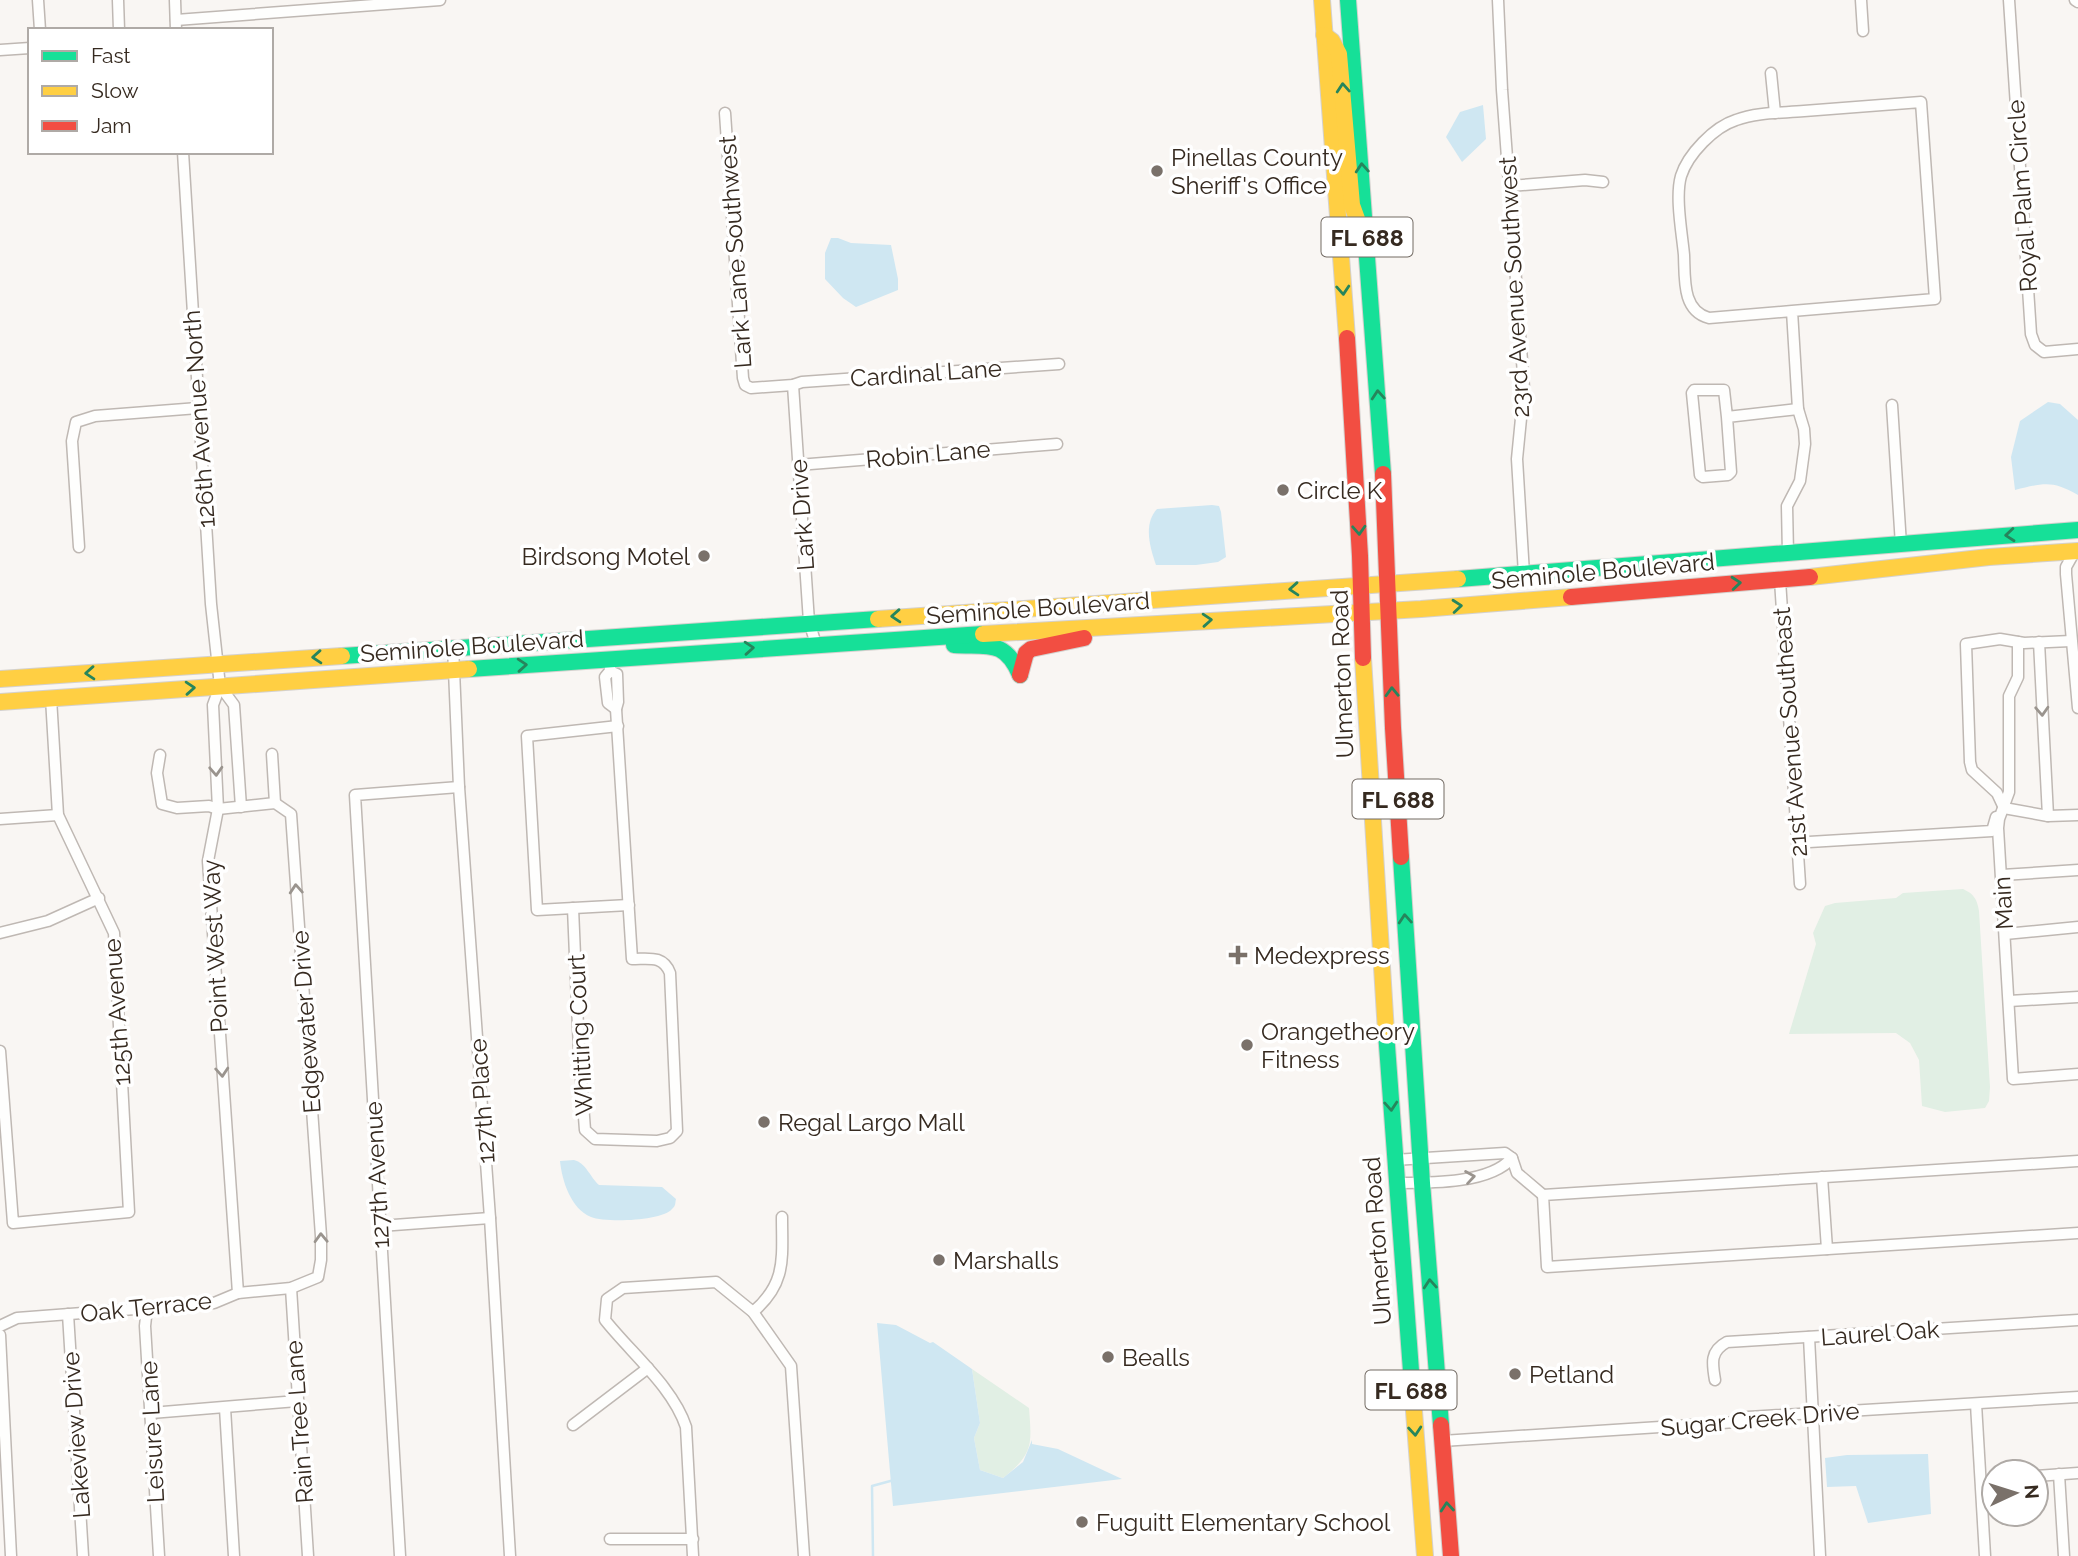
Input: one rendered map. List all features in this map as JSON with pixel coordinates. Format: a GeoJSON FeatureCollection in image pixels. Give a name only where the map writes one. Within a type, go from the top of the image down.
{"type":"FeatureCollection","features":[{"type":"Feature","properties":{"kind":"main road","name":"Ulmerton Road"},"geometry":{"type":"LineString","coordinates":[[1322,0],[1351,388],[1362,585],[1365,709],[1394,1160],[1424,1556]]}},
{"type":"Feature","properties":{"kind":"main road","name":"Ulmerton Road"},"geometry":{"type":"LineString","coordinates":[[1349,6],[1389,583],[1393,728],[1420,1160],[1451,1556]]}},
{"type":"Feature","properties":{"kind":"main road"},"geometry":{"type":"LineString","coordinates":[[1349,6],[1324,35],[1332,41],[1339,54],[1352,205],[1368,251]]}},
{"type":"Feature","properties":{"kind":"main road","name":"Seminole Boulevard"},"geometry":{"type":"LineString","coordinates":[[0,679],[1524,574],[2078,530]]}},
{"type":"Feature","properties":{"kind":"main road"},"geometry":{"type":"LineString","coordinates":[[1989,557],[2001,550],[2040,545],[2053,532]]}},
{"type":"Feature","properties":{"kind":"main road"},"geometry":{"type":"LineString","coordinates":[[1852,571],[1863,561],[1890,556],[1901,545]]}},
{"type":"Feature","properties":{"kind":"main road","name":"Seminole Boulevard"},"geometry":{"type":"LineString","coordinates":[[0,702],[454,670],[610,665],[816,644],[1389,611],[1780,580],[1989,557],[2077,553]]}},
{"type":"Feature","properties":{"kind":"main road"},"geometry":{"type":"LineString","coordinates":[[1780,580],[1787,554]]}},
{"type":"Feature","properties":{"kind":"main road"},"geometry":{"type":"LineString","coordinates":[[1007,633],[1034,620],[1101,614],[1124,600]]}},
{"type":"Feature","properties":{"kind":"main road"},"geometry":{"type":"LineString","coordinates":[[877,641],[1000,648],[1013,658],[1020,675],[1026,653],[1039,646],[1176,622]]}},
{"type":"Feature","properties":{"kind":"street"},"geometry":{"type":"LineString","coordinates":[[38,0],[40,28]]}},
{"type":"Feature","properties":{"kind":"street"},"geometry":{"type":"LineString","coordinates":[[118,0],[119,28]]}},
{"type":"Feature","properties":{"kind":"street"},"geometry":{"type":"LineString","coordinates":[[175,0],[176,25],[284,6],[440,0]]}},
{"type":"Feature","properties":{"kind":"street","name":"23rd Avenue Southwest"},"geometry":{"type":"LineString","coordinates":[[1498,0],[1524,388],[1517,459],[1524,574]]}},
{"type":"Feature","properties":{"kind":"street"},"geometry":{"type":"LineString","coordinates":[[1861,0],[1863,31]]}},
{"type":"Feature","properties":{"kind":"street","name":"Royal Palm Circle"},"geometry":{"type":"LineString","coordinates":[[2009,0],[2031,334],[2035,345],[2044,352],[2078,349]]}},
{"type":"Feature","properties":{"kind":"street"},"geometry":{"type":"LineString","coordinates":[[0,50],[28,48]]}},
{"type":"Feature","properties":{"kind":"street"},"geometry":{"type":"LineString","coordinates":[[1771,73],[1775,113]]}},
{"type":"Feature","properties":{"kind":"street"},"geometry":{"type":"LineString","coordinates":[[1921,102],[1935,299],[1791,312],[1709,318],[1697,315],[1690,305],[1679,192],[1681,175],[1689,160],[1709,136],[1734,120],[1775,113],[1921,102]]}},
{"type":"Feature","properties":{"kind":"street","name":"Lark Lane Southwest"},"geometry":{"type":"LineString","coordinates":[[725,113],[743,378],[745,385],[751,388],[793,385]]}},
{"type":"Feature","properties":{"kind":"street","name":"126th Avenue North"},"geometry":{"type":"LineString","coordinates":[[183,154],[211,604],[220,685]]}},
{"type":"Feature","properties":{"kind":"street"},"geometry":{"type":"LineString","coordinates":[[1510,186],[1585,180],[1603,182]]}},
{"type":"Feature","properties":{"kind":"street"},"geometry":{"type":"LineString","coordinates":[[1787,554],[1787,506],[1800,481],[1805,444],[1798,410],[1791,312]]}},
{"type":"Feature","properties":{"kind":"street","name":"Cardinal Lane"},"geometry":{"type":"LineString","coordinates":[[793,385],[802,382],[1059,364]]}},
{"type":"Feature","properties":{"kind":"street","name":"Lark Drive"},"geometry":{"type":"LineString","coordinates":[[793,385],[809,622],[816,644]]}},
{"type":"Feature","properties":{"kind":"street"},"geometry":{"type":"LineString","coordinates":[[1694,390],[1724,390],[1727,417],[1731,472],[1703,477],[1700,475],[1692,393],[1694,390]]}},
{"type":"Feature","properties":{"kind":"street"},"geometry":{"type":"LineString","coordinates":[[1892,405],[1901,545]]}},
{"type":"Feature","properties":{"kind":"street"},"geometry":{"type":"LineString","coordinates":[[79,547],[72,441],[76,422],[95,416],[198,408]]}},
{"type":"Feature","properties":{"kind":"street"},"geometry":{"type":"LineString","coordinates":[[1727,417],[1798,410]]}},
{"type":"Feature","properties":{"kind":"street","name":"Robin Lane"},"geometry":{"type":"LineString","coordinates":[[798,464],[1057,444]]}},
{"type":"Feature","properties":{"kind":"street"},"geometry":{"type":"LineString","coordinates":[[2077,553],[2066,567],[2078,708]]}},
{"type":"Feature","properties":{"kind":"street","name":"21st Avenue Southeast"},"geometry":{"type":"LineString","coordinates":[[1780,580],[1800,884]]}},
{"type":"Feature","properties":{"kind":"street"},"geometry":{"type":"LineString","coordinates":[[2004,808],[1997,793],[1972,770],[1966,644],[2000,639],[2018,642],[2071,641]]}},
{"type":"Feature","properties":{"kind":"street","name":"Main"},"geometry":{"type":"LineString","coordinates":[[2018,642],[2018,677],[2009,696],[2010,792],[1998,828],[2013,1079],[2078,1074]]}},
{"type":"Feature","properties":{"kind":"street"},"geometry":{"type":"LineString","coordinates":[[2039,642],[2048,816]]}},
{"type":"Feature","properties":{"kind":"street","name":"127th Place"},"geometry":{"type":"LineString","coordinates":[[453,647],[510,1556]]}},
{"type":"Feature","properties":{"kind":"street","name":"Whitting Court"},"geometry":{"type":"LineString","coordinates":[[573,908],[585,1130],[595,1139],[657,1141],[670,1138],[677,1131],[670,973],[667,964],[659,959],[632,959],[618,726],[616,709],[608,703],[613,697],[605,677],[610,665]]}},
{"type":"Feature","properties":{"kind":"street"},"geometry":{"type":"LineString","coordinates":[[220,685],[234,705],[241,807]]}},
{"type":"Feature","properties":{"kind":"street","name":"Point West Way"},"geometry":{"type":"LineString","coordinates":[[220,685],[213,705],[218,810],[208,861],[238,1293]]}},
{"type":"Feature","properties":{"kind":"street","name":"125th Avenue"},"geometry":{"type":"LineString","coordinates":[[0,1051],[13,1223],[129,1212],[114,933],[58,815],[51,698]]}},
{"type":"Feature","properties":{"kind":"street"},"geometry":{"type":"LineString","coordinates":[[618,726],[527,736],[537,910],[629,905]]}},
{"type":"Feature","properties":{"kind":"street"},"geometry":{"type":"LineString","coordinates":[[160,755],[158,773],[162,804],[177,808],[209,806],[218,810],[275,803],[272,754]]}},
{"type":"Feature","properties":{"kind":"street","name":"127th Avenue"},"geometry":{"type":"LineString","coordinates":[[400,1556],[355,795],[460,787]]}},
{"type":"Feature","properties":{"kind":"street","name":"Edgewater Drive"},"geometry":{"type":"LineString","coordinates":[[275,803],[291,814],[321,1236],[318,1277],[291,1288]]}},
{"type":"Feature","properties":{"kind":"street"},"geometry":{"type":"LineString","coordinates":[[1808,842],[1992,831],[1998,811],[2004,808],[2048,816],[2078,815]]}},
{"type":"Feature","properties":{"kind":"street"},"geometry":{"type":"LineString","coordinates":[[0,819],[58,815]]}},
{"type":"Feature","properties":{"kind":"street"},"geometry":{"type":"LineString","coordinates":[[2002,875],[2078,870]]}},
{"type":"Feature","properties":{"kind":"street"},"geometry":{"type":"LineString","coordinates":[[0,933],[48,921],[99,898]]}},
{"type":"Feature","properties":{"kind":"street"},"geometry":{"type":"LineString","coordinates":[[2005,934],[2078,927]]}},
{"type":"Feature","properties":{"kind":"street"},"geometry":{"type":"LineString","coordinates":[[2009,1001],[2078,997]]}},
{"type":"Feature","properties":{"kind":"street"},"geometry":{"type":"LineString","coordinates":[[1394,1160],[1505,1153],[1513,1158],[1517,1173],[1543,1195],[2078,1161]]}},
{"type":"Feature","properties":{"kind":"street"},"geometry":{"type":"LineString","coordinates":[[1396,1183],[1475,1177],[1504,1168],[1513,1158]]}},
{"type":"Feature","properties":{"kind":"street"},"geometry":{"type":"LineString","coordinates":[[1822,1177],[1827,1249]]}},
{"type":"Feature","properties":{"kind":"street"},"geometry":{"type":"LineString","coordinates":[[1543,1195],[1547,1267],[2078,1233]]}},
{"type":"Feature","properties":{"kind":"street"},"geometry":{"type":"LineString","coordinates":[[753,1312],[773,1289],[781,1273],[782,1217]]}},
{"type":"Feature","properties":{"kind":"street"},"geometry":{"type":"LineString","coordinates":[[380,1226],[490,1218]]}},
{"type":"Feature","properties":{"kind":"street"},"geometry":{"type":"LineString","coordinates":[[693,1556],[686,1427],[682,1412],[648,1368],[605,1320],[607,1299],[623,1288],[716,1282],[753,1312],[792,1366],[804,1556]]}},
{"type":"Feature","properties":{"kind":"street","name":"Oak Terrace"},"geometry":{"type":"LineString","coordinates":[[0,1326],[17,1318],[214,1303],[238,1293],[291,1288]]}},
{"type":"Feature","properties":{"kind":"street","name":"Rain Tree Lane"},"geometry":{"type":"LineString","coordinates":[[291,1288],[307,1556]]}},
{"type":"Feature","properties":{"kind":"street","name":"Leisure Lane"},"geometry":{"type":"LineString","coordinates":[[147,1308],[145,1326],[159,1556]]}},
{"type":"Feature","properties":{"kind":"street","name":"Lakeview Drive"},"geometry":{"type":"LineString","coordinates":[[68,1314],[83,1556]]}},
{"type":"Feature","properties":{"kind":"street","name":"Laurel Oak"},"geometry":{"type":"LineString","coordinates":[[1715,1380],[1712,1361],[1714,1353],[1719,1346],[1727,1342],[2078,1320]]}},
{"type":"Feature","properties":{"kind":"street"},"geometry":{"type":"LineString","coordinates":[[0,1335],[11,1556]]}},
{"type":"Feature","properties":{"kind":"street"},"geometry":{"type":"LineString","coordinates":[[1809,1337],[1819,1556]]}},
{"type":"Feature","properties":{"kind":"street"},"geometry":{"type":"LineString","coordinates":[[573,1425],[648,1368]]}},
{"type":"Feature","properties":{"kind":"street","name":"Sugar Creek Drive"},"geometry":{"type":"LineString","coordinates":[[1442,1441],[1735,1422],[1748,1417],[2078,1397]]}},
{"type":"Feature","properties":{"kind":"street"},"geometry":{"type":"LineString","coordinates":[[150,1413],[297,1401]]}},
{"type":"Feature","properties":{"kind":"street"},"geometry":{"type":"LineString","coordinates":[[1976,1404],[1980,1481]]}},
{"type":"Feature","properties":{"kind":"street"},"geometry":{"type":"LineString","coordinates":[[225,1408],[234,1556]]}},
{"type":"Feature","properties":{"kind":"street"},"geometry":{"type":"LineString","coordinates":[[2050,1475],[2078,1473]]}},
{"type":"Feature","properties":{"kind":"street"},"geometry":{"type":"LineString","coordinates":[[2059,1474],[2064,1556]]}},
{"type":"Feature","properties":{"kind":"street"},"geometry":{"type":"LineString","coordinates":[[1983,1528],[1985,1556]]}},
{"type":"Feature","properties":{"kind":"street"},"geometry":{"type":"LineString","coordinates":[[610,1539],[692,1539]]}},
{"type":"Feature","properties":{"kind":"shaded area"},"geometry":{"type":"Polygon","coordinates":[[[1963,889],[1974,897],[1979,911],[1990,1087],[1989,1101],[1985,1108],[1945,1112],[1922,1106],[1919,1060],[1910,1043],[1896,1033],[1789,1034],[1816,944],[1813,933],[1825,906],[1896,898],[1903,893],[1963,889]]]}},
{"type":"Feature","properties":{"kind":"shaded area"},"geometry":{"type":"Polygon","coordinates":[[[972,1369],[1029,1408],[1028,1448],[1020,1462],[1003,1478],[980,1470],[974,1438],[980,1423],[972,1369]]]}},
{"type":"Feature","properties":{"kind":"water"},"geometry":{"type":"Polygon","coordinates":[[[1483,105],[1486,139],[1462,162],[1446,137],[1460,112],[1483,105]]]}},
{"type":"Feature","properties":{"kind":"water"},"geometry":{"type":"Polygon","coordinates":[[[831,238],[851,243],[891,245],[898,290],[856,307],[843,298],[825,279],[825,253],[831,238]]]}},
{"type":"Feature","properties":{"kind":"water"},"geometry":{"type":"Polygon","coordinates":[[[2048,402],[2060,404],[2078,420],[2078,495],[2048,484],[2015,490],[2011,457],[2020,421],[2048,402]]]}},
{"type":"Feature","properties":{"kind":"water"},"geometry":{"type":"Polygon","coordinates":[[[1219,506],[1221,512],[1226,557],[1218,562],[1196,565],[1156,565],[1149,529],[1157,509],[1219,506]]]}},
{"type":"Feature","properties":{"kind":"water"},"geometry":{"type":"Polygon","coordinates":[[[574,1160],[585,1167],[599,1185],[662,1187],[676,1199],[675,1206],[657,1216],[633,1220],[591,1217],[573,1201],[563,1177],[560,1161],[574,1160]]]}},
{"type":"Feature","properties":{"kind":"water"},"geometry":{"type":"Polygon","coordinates":[[[877,1323],[896,1325],[930,1343],[933,1342],[972,1369],[980,1423],[974,1438],[980,1470],[1003,1478],[1023,1462],[1032,1440],[1032,1444],[1058,1449],[1122,1479],[893,1506],[877,1323]]]}},
{"type":"Feature","properties":{"kind":"water"},"geometry":{"type":"Polygon","coordinates":[[[1928,1454],[1931,1514],[1868,1523],[1856,1486],[1827,1487],[1825,1458],[1847,1455],[1928,1454]]]}},
{"type":"Feature","properties":{"kind":"waterway"},"geometry":{"type":"LineString","coordinates":[[873,1556],[872,1486],[894,1480]]}},
{"type":"Feature","properties":{"kind":"traffic: fast"},"geometry":{"type":"LineString","coordinates":[[1348,0],[1383,474]]}},
{"type":"Feature","properties":{"kind":"traffic: fast"},"geometry":{"type":"LineString","coordinates":[[1458,579],[2078,530]]}},
{"type":"Feature","properties":{"kind":"traffic: fast"},"geometry":{"type":"LineString","coordinates":[[342,656],[878,619]]}},
{"type":"Feature","properties":{"kind":"traffic: fast"},"geometry":{"type":"LineString","coordinates":[[469,669],[983,634]]}},
{"type":"Feature","properties":{"kind":"traffic: fast"},"geometry":{"type":"LineString","coordinates":[[954,645],[986,646],[1001,650],[1008,655],[1020,675]]}},
{"type":"Feature","properties":{"kind":"traffic: fast"},"geometry":{"type":"LineString","coordinates":[[1401,857],[1441,1425]]}},
{"type":"Feature","properties":{"kind":"traffic: fast"},"geometry":{"type":"LineString","coordinates":[[1386,1032],[1413,1398]]}},
{"type":"Feature","properties":{"kind":"traffic: slow"},"geometry":{"type":"LineString","coordinates":[[1322,0],[1347,338]]}},
{"type":"Feature","properties":{"kind":"traffic: slow"},"geometry":{"type":"LineString","coordinates":[[1324,35],[1332,41],[1339,54],[1352,205],[1361,230]]}},
{"type":"Feature","properties":{"kind":"traffic: slow"},"geometry":{"type":"LineString","coordinates":[[1810,577],[1989,557],[2078,551]]}},
{"type":"Feature","properties":{"kind":"traffic: slow"},"geometry":{"type":"LineString","coordinates":[[878,619],[1458,579]]}},
{"type":"Feature","properties":{"kind":"traffic: slow"},"geometry":{"type":"LineString","coordinates":[[983,634],[1421,609],[1571,597]]}},
{"type":"Feature","properties":{"kind":"traffic: slow"},"geometry":{"type":"LineString","coordinates":[[0,679],[342,656]]}},
{"type":"Feature","properties":{"kind":"traffic: slow"},"geometry":{"type":"LineString","coordinates":[[1363,658],[1386,1032]]}},
{"type":"Feature","properties":{"kind":"traffic: slow"},"geometry":{"type":"LineString","coordinates":[[0,702],[469,669]]}},
{"type":"Feature","properties":{"kind":"traffic: slow"},"geometry":{"type":"LineString","coordinates":[[1413,1398],[1425,1556]]}},
{"type":"Feature","properties":{"kind":"traffic: jam"},"geometry":{"type":"LineString","coordinates":[[1347,338],[1363,658]]}},
{"type":"Feature","properties":{"kind":"traffic: jam"},"geometry":{"type":"LineString","coordinates":[[1383,474],[1401,857]]}},
{"type":"Feature","properties":{"kind":"traffic: jam"},"geometry":{"type":"LineString","coordinates":[[1571,597],[1810,577]]}},
{"type":"Feature","properties":{"kind":"traffic: jam"},"geometry":{"type":"LineString","coordinates":[[1020,675],[1026,653],[1031,649],[1084,638]]}},
{"type":"Feature","properties":{"kind":"traffic: jam"},"geometry":{"type":"LineString","coordinates":[[1441,1425],[1451,1556]]}},
{"type":"Feature","properties":{"kind":"place","name":"Pinellas County Sheriff's Office"},"geometry":{"type":"Point","coordinates":[1157,171]}},
{"type":"Feature","properties":{"kind":"place","name":"Circle K"},"geometry":{"type":"Point","coordinates":[1283,490]}},
{"type":"Feature","properties":{"kind":"place","name":"Birdsong Motel"},"geometry":{"type":"Point","coordinates":[704,556]}},
{"type":"Feature","properties":{"kind":"place","name":"Medexpress"},"geometry":{"type":"Point","coordinates":[1238,955]}},
{"type":"Feature","properties":{"kind":"place","name":"Orangetheory Fitness"},"geometry":{"type":"Point","coordinates":[1247,1045]}},
{"type":"Feature","properties":{"kind":"place","name":"Regal Largo Mall"},"geometry":{"type":"Point","coordinates":[764,1122]}},
{"type":"Feature","properties":{"kind":"place","name":"Marshalls"},"geometry":{"type":"Point","coordinates":[939,1260]}},
{"type":"Feature","properties":{"kind":"place","name":"Bealls"},"geometry":{"type":"Point","coordinates":[1108,1357]}},
{"type":"Feature","properties":{"kind":"place","name":"Petland"},"geometry":{"type":"Point","coordinates":[1515,1374]}},
{"type":"Feature","properties":{"kind":"place","name":"Fuguitt Elementary School"},"geometry":{"type":"Point","coordinates":[1082,1522]}}]}
